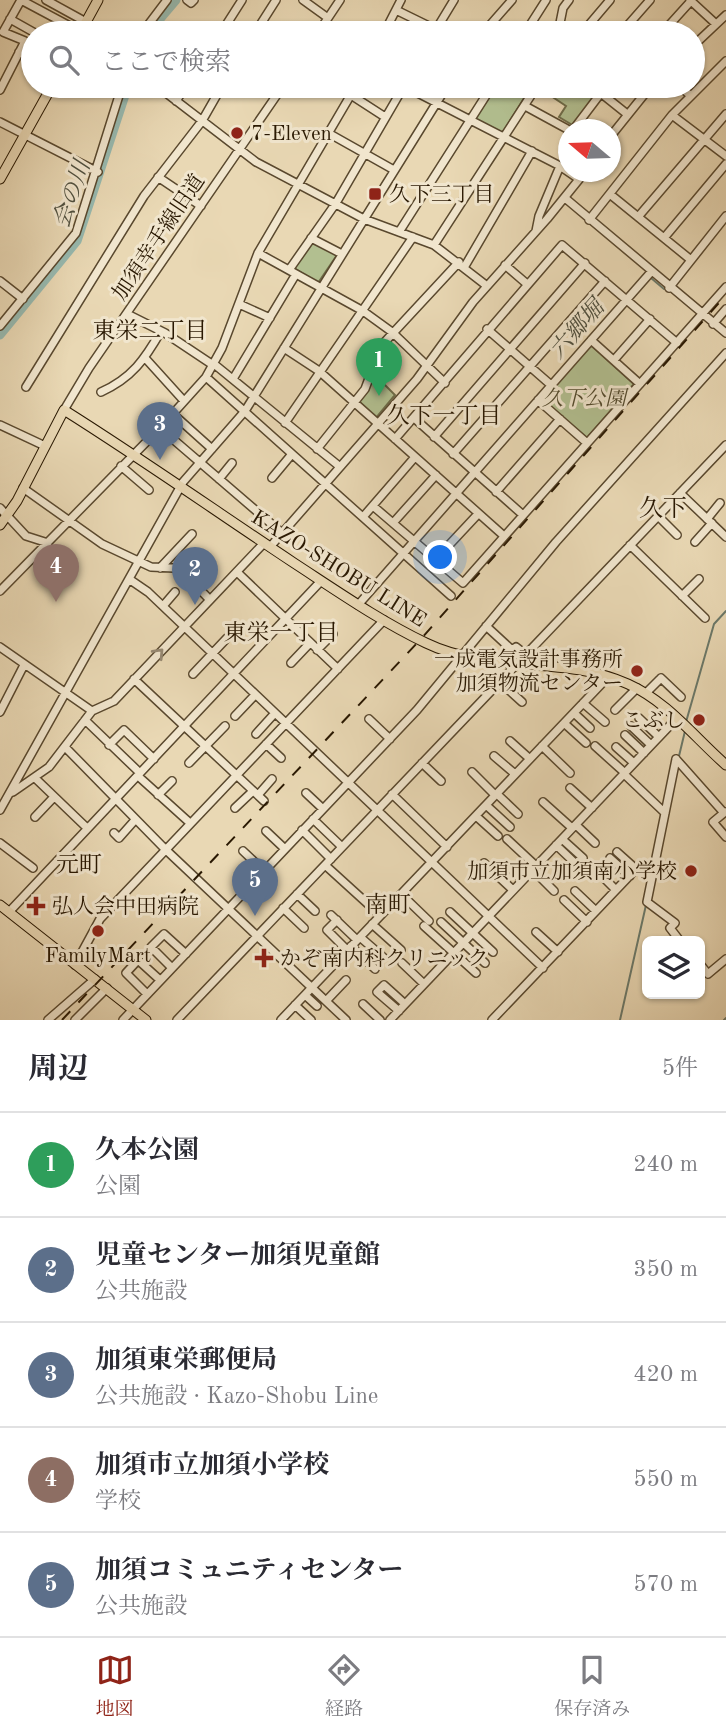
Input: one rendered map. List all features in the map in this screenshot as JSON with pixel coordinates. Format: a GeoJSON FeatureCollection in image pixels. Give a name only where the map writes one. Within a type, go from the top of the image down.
{"type":"FeatureCollection","features":[{"type":"Feature","properties":{"kind":"main road"},"geometry":{"type":"LineString","coordinates":[[87,21],[98,0]]}},
{"type":"Feature","properties":{"kind":"main road"},"geometry":{"type":"LineString","coordinates":[[0,179],[45,98]]}},
{"type":"Feature","properties":{"kind":"main road"},"geometry":{"type":"LineString","coordinates":[[0,525],[4,511],[23,488],[64,410]]}},
{"type":"Feature","properties":{"kind":"main road","name":"KAZO-SHOBU LINE"},"geometry":{"type":"LineString","coordinates":[[64,410],[384,620],[459,657],[608,677],[642,691],[683,724],[726,765]]}},
{"type":"Feature","properties":{"kind":"main road"},"geometry":{"type":"LineString","coordinates":[[0,905],[146,1020]]}},
{"type":"Feature","properties":{"kind":"street"},"geometry":{"type":"LineString","coordinates":[[21,40],[1,32],[21,0],[60,21]]}},
{"type":"Feature","properties":{"kind":"street"},"geometry":{"type":"LineString","coordinates":[[46,0],[84,21]]}},
{"type":"Feature","properties":{"kind":"street"},"geometry":{"type":"LineString","coordinates":[[151,21],[167,0]]}},
{"type":"Feature","properties":{"kind":"street"},"geometry":{"type":"LineString","coordinates":[[187,0],[191,3],[194,0]]}},
{"type":"Feature","properties":{"kind":"street"},"geometry":{"type":"LineString","coordinates":[[228,21],[242,0]]}},
{"type":"Feature","properties":{"kind":"street"},"geometry":{"type":"LineString","coordinates":[[263,21],[276,0]]}},
{"type":"Feature","properties":{"kind":"street"},"geometry":{"type":"LineString","coordinates":[[303,0],[328,18]]}},
{"type":"Feature","properties":{"kind":"street"},"geometry":{"type":"LineString","coordinates":[[326,21],[340,0]]}},
{"type":"Feature","properties":{"kind":"street"},"geometry":{"type":"LineString","coordinates":[[390,21],[401,0]]}},
{"type":"Feature","properties":{"kind":"street"},"geometry":{"type":"LineString","coordinates":[[443,21],[454,0]]}},
{"type":"Feature","properties":{"kind":"street"},"geometry":{"type":"LineString","coordinates":[[494,21],[512,0]]}},
{"type":"Feature","properties":{"kind":"street"},"geometry":{"type":"LineString","coordinates":[[532,21],[545,0],[563,8]]}},
{"type":"Feature","properties":{"kind":"street"},"geometry":{"type":"LineString","coordinates":[[560,21],[563,8],[569,0]]}},
{"type":"Feature","properties":{"kind":"street"},"geometry":{"type":"LineString","coordinates":[[593,21],[610,0]]}},
{"type":"Feature","properties":{"kind":"street"},"geometry":{"type":"LineString","coordinates":[[632,21],[650,0]]}},
{"type":"Feature","properties":{"kind":"street"},"geometry":{"type":"LineString","coordinates":[[673,21],[690,0],[716,24]]}},
{"type":"Feature","properties":{"kind":"street"},"geometry":{"type":"LineString","coordinates":[[396,10],[416,21]]}},
{"type":"Feature","properties":{"kind":"street"},"geometry":{"type":"LineString","coordinates":[[705,35],[726,15]]}},
{"type":"Feature","properties":{"kind":"street"},"geometry":{"type":"LineString","coordinates":[[10,19],[21,25]]}},
{"type":"Feature","properties":{"kind":"street"},"geometry":{"type":"LineString","coordinates":[[0,90],[21,48]]}},
{"type":"Feature","properties":{"kind":"street"},"geometry":{"type":"LineString","coordinates":[[705,81],[726,61]]}},
{"type":"Feature","properties":{"kind":"street"},"geometry":{"type":"LineString","coordinates":[[0,326],[76,233],[98,172],[119,98]]}},
{"type":"Feature","properties":{"kind":"street"},"geometry":{"type":"LineString","coordinates":[[172,98],[239,150],[364,219],[433,245],[462,264],[487,286]]}},
{"type":"Feature","properties":{"kind":"street"},"geometry":{"type":"LineString","coordinates":[[26,387],[158,177],[202,121],[214,98]]}},
{"type":"Feature","properties":{"kind":"street","name":"加須幸手線旧道"},"geometry":{"type":"LineString","coordinates":[[64,410],[275,98]]}},
{"type":"Feature","properties":{"kind":"street"},"geometry":{"type":"LineString","coordinates":[[0,592],[206,377],[239,304],[258,253],[349,98]]}},
{"type":"Feature","properties":{"kind":"street"},"geometry":{"type":"LineString","coordinates":[[356,98],[385,117]]}},
{"type":"Feature","properties":{"kind":"street"},"geometry":{"type":"LineString","coordinates":[[233,379],[270,318],[311,238],[336,203],[397,98]]}},
{"type":"Feature","properties":{"kind":"street"},"geometry":{"type":"LineString","coordinates":[[425,98],[558,165]]}},
{"type":"Feature","properties":{"kind":"street"},"geometry":{"type":"LineString","coordinates":[[1,807],[181,485],[245,411],[440,98]]}},
{"type":"Feature","properties":{"kind":"street"},"geometry":{"type":"LineString","coordinates":[[400,232],[484,98]]}},
{"type":"Feature","properties":{"kind":"street"},"geometry":{"type":"LineString","coordinates":[[433,245],[530,98]]}},
{"type":"Feature","properties":{"kind":"street"},"geometry":{"type":"LineString","coordinates":[[580,119],[597,98]]}},
{"type":"Feature","properties":{"kind":"street"},"geometry":{"type":"LineString","coordinates":[[607,98],[627,114]]}},
{"type":"Feature","properties":{"kind":"street"},"geometry":{"type":"LineString","coordinates":[[621,123],[640,98]]}},
{"type":"Feature","properties":{"kind":"street"},"geometry":{"type":"LineString","coordinates":[[591,222],[687,98]]}},
{"type":"Feature","properties":{"kind":"street"},"geometry":{"type":"LineString","coordinates":[[525,106],[558,123]]}},
{"type":"Feature","properties":{"kind":"street"},"geometry":{"type":"LineString","coordinates":[[638,217],[726,114]]}},
{"type":"Feature","properties":{"kind":"street"},"geometry":{"type":"LineString","coordinates":[[673,115],[726,156]]}},
{"type":"Feature","properties":{"kind":"street"},"geometry":{"type":"LineString","coordinates":[[0,122],[98,172]]}},
{"type":"Feature","properties":{"kind":"street"},"geometry":{"type":"LineString","coordinates":[[330,134],[394,170]]}},
{"type":"Feature","properties":{"kind":"street"},"geometry":{"type":"LineString","coordinates":[[317,449],[366,386],[379,349],[392,332],[462,264],[532,151]]}},
{"type":"Feature","properties":{"kind":"street"},"geometry":{"type":"LineString","coordinates":[[664,238],[726,164]]}},
{"type":"Feature","properties":{"kind":"street"},"geometry":{"type":"LineString","coordinates":[[536,232],[539,216],[558,171]]}},
{"type":"Feature","properties":{"kind":"street"},"geometry":{"type":"LineString","coordinates":[[158,177],[201,206]]}},
{"type":"Feature","properties":{"kind":"street"},"geometry":{"type":"LineString","coordinates":[[11,793],[35,778],[65,747],[92,711],[114,701],[237,572],[282,533],[426,367],[487,286],[577,182]]}},
{"type":"Feature","properties":{"kind":"street"},"geometry":{"type":"LineString","coordinates":[[611,195],[691,260]]}},
{"type":"Feature","properties":{"kind":"street"},"geometry":{"type":"LineString","coordinates":[[565,198],[668,288],[726,333]]}},
{"type":"Feature","properties":{"kind":"street"},"geometry":{"type":"LineString","coordinates":[[668,288],[726,216]]}},
{"type":"Feature","properties":{"kind":"street"},"geometry":{"type":"LineString","coordinates":[[285,423],[361,309],[414,237]]}},
{"type":"Feature","properties":{"kind":"street"},"geometry":{"type":"LineString","coordinates":[[311,238],[342,254]]}},
{"type":"Feature","properties":{"kind":"street"},"geometry":{"type":"LineString","coordinates":[[395,439],[562,245],[677,343]]}},
{"type":"Feature","properties":{"kind":"street"},"geometry":{"type":"LineString","coordinates":[[258,253],[361,309],[392,332],[445,383]]}},
{"type":"Feature","properties":{"kind":"street"},"geometry":{"type":"LineString","coordinates":[[434,437],[585,263]]}},
{"type":"Feature","properties":{"kind":"street"},"geometry":{"type":"LineString","coordinates":[[505,265],[527,284]]}},
{"type":"Feature","properties":{"kind":"street"},"geometry":{"type":"LineString","coordinates":[[358,605],[651,272]]}},
{"type":"Feature","properties":{"kind":"street"},"geometry":{"type":"LineString","coordinates":[[0,281],[23,299]]}},
{"type":"Feature","properties":{"kind":"street"},"geometry":{"type":"LineString","coordinates":[[453,454],[605,281]]}},
{"type":"Feature","properties":{"kind":"street"},"geometry":{"type":"LineString","coordinates":[[373,506],[463,583],[726,287]]}},
{"type":"Feature","properties":{"kind":"street"},"geometry":{"type":"LineString","coordinates":[[239,304],[270,318]]}},
{"type":"Feature","properties":{"kind":"street"},"geometry":{"type":"LineString","coordinates":[[713,324],[726,310]]}},
{"type":"Feature","properties":{"kind":"street"},"geometry":{"type":"LineString","coordinates":[[127,314],[162,331],[233,379],[339,467]]}},
{"type":"Feature","properties":{"kind":"street"},"geometry":{"type":"LineString","coordinates":[[614,360],[650,319]]}},
{"type":"Feature","properties":{"kind":"street"},"geometry":{"type":"LineString","coordinates":[[487,329],[551,385]]}},
{"type":"Feature","properties":{"kind":"street"},"geometry":{"type":"LineString","coordinates":[[101,392],[129,378],[146,359],[162,331]]}},
{"type":"Feature","properties":{"kind":"street"},"geometry":{"type":"LineString","coordinates":[[591,340],[640,384]]}},
{"type":"Feature","properties":{"kind":"street"},"geometry":{"type":"LineString","coordinates":[[284,348],[355,402],[504,536]]}},
{"type":"Feature","properties":{"kind":"street"},"geometry":{"type":"LineString","coordinates":[[123,1020],[390,739],[726,353]]}},
{"type":"Feature","properties":{"kind":"street"},"geometry":{"type":"LineString","coordinates":[[146,359],[184,401]]}},
{"type":"Feature","properties":{"kind":"street"},"geometry":{"type":"LineString","coordinates":[[206,377],[451,596]]}},
{"type":"Feature","properties":{"kind":"street"},"geometry":{"type":"LineString","coordinates":[[538,400],[587,443]]}},
{"type":"Feature","properties":{"kind":"street"},"geometry":{"type":"LineString","coordinates":[[173,414],[212,449]]}},
{"type":"Feature","properties":{"kind":"street"},"geometry":{"type":"LineString","coordinates":[[414,418],[523,515]]}},
{"type":"Feature","properties":{"kind":"street"},"geometry":{"type":"LineString","coordinates":[[496,492],[560,419]]}},
{"type":"Feature","properties":{"kind":"street"},"geometry":{"type":"LineString","coordinates":[[0,425],[45,446]]}},
{"type":"Feature","properties":{"kind":"street"},"geometry":{"type":"LineString","coordinates":[[160,428],[282,533]]}},
{"type":"Feature","properties":{"kind":"street"},"geometry":{"type":"LineString","coordinates":[[177,1020],[726,445]]}},
{"type":"Feature","properties":{"kind":"street"},"geometry":{"type":"LineString","coordinates":[[272,478],[292,454]]}},
{"type":"Feature","properties":{"kind":"street"},"geometry":{"type":"LineString","coordinates":[[363,517],[415,457]]}},
{"type":"Feature","properties":{"kind":"street"},"geometry":{"type":"LineString","coordinates":[[219,478],[232,463]]}},
{"type":"Feature","properties":{"kind":"street"},"geometry":{"type":"LineString","coordinates":[[121,466],[149,490]]}},
{"type":"Feature","properties":{"kind":"street"},"geometry":{"type":"LineString","coordinates":[[393,523],[436,475]]}},
{"type":"Feature","properties":{"kind":"street"},"geometry":{"type":"LineString","coordinates":[[23,488],[68,522],[138,562],[160,568],[174,568],[184,573],[210,600]]}},
{"type":"Feature","properties":{"kind":"street"},"geometry":{"type":"LineString","coordinates":[[680,493],[726,537]]}},
{"type":"Feature","properties":{"kind":"street"},"geometry":{"type":"LineString","coordinates":[[695,542],[720,503]]}},
{"type":"Feature","properties":{"kind":"street"},"geometry":{"type":"LineString","coordinates":[[4,511],[26,536],[48,543]]}},
{"type":"Feature","properties":{"kind":"street"},"geometry":{"type":"LineString","coordinates":[[435,561],[478,514]]}},
{"type":"Feature","properties":{"kind":"street"},"geometry":{"type":"LineString","coordinates":[[658,516],[677,535]]}},
{"type":"Feature","properties":{"kind":"street"},"geometry":{"type":"LineString","coordinates":[[160,568],[192,534]]}},
{"type":"Feature","properties":{"kind":"street"},"geometry":{"type":"LineString","coordinates":[[630,545],[705,618]]}},
{"type":"Feature","properties":{"kind":"street"},"geometry":{"type":"LineString","coordinates":[[237,572],[338,669]]}},
{"type":"Feature","properties":{"kind":"street"},"geometry":{"type":"LineString","coordinates":[[0,576],[8,583]]}},
{"type":"Feature","properties":{"kind":"street"},"geometry":{"type":"LineString","coordinates":[[129,579],[163,606],[543,968]]}},
{"type":"Feature","properties":{"kind":"street"},"geometry":{"type":"LineString","coordinates":[[682,596],[699,579]]}},
{"type":"Feature","properties":{"kind":"street"},"geometry":{"type":"LineString","coordinates":[[9,912],[321,581]]}},
{"type":"Feature","properties":{"kind":"street"},"geometry":{"type":"LineString","coordinates":[[163,606],[175,592]]}},
{"type":"Feature","properties":{"kind":"street"},"geometry":{"type":"LineString","coordinates":[[75,965],[100,919],[384,620]]}},
{"type":"Feature","properties":{"kind":"street"},"geometry":{"type":"LineString","coordinates":[[486,626],[512,650],[516,648],[525,654]]}},
{"type":"Feature","properties":{"kind":"street"},"geometry":{"type":"LineString","coordinates":[[317,650],[332,634]]}},
{"type":"Feature","properties":{"kind":"street"},"geometry":{"type":"LineString","coordinates":[[193,674],[227,638]]}},
{"type":"Feature","properties":{"kind":"street"},"geometry":{"type":"LineString","coordinates":[[291,663],[310,643]]}},
{"type":"Feature","properties":{"kind":"street"},"geometry":{"type":"LineString","coordinates":[[0,648],[92,711]]}},
{"type":"Feature","properties":{"kind":"street"},"geometry":{"type":"LineString","coordinates":[[0,712],[24,665]]}},
{"type":"Feature","properties":{"kind":"street"},"geometry":{"type":"LineString","coordinates":[[285,1019],[380,915],[608,677]]}},
{"type":"Feature","properties":{"kind":"street"},"geometry":{"type":"LineString","coordinates":[[615,710],[660,678],[681,697]]}},
{"type":"Feature","properties":{"kind":"street"},"geometry":{"type":"LineString","coordinates":[[134,679],[258,795]]}},
{"type":"Feature","properties":{"kind":"street"},"geometry":{"type":"LineString","coordinates":[[499,681],[522,702]]}},
{"type":"Feature","properties":{"kind":"street"},"geometry":{"type":"LineString","coordinates":[[235,716],[255,695]]}},
{"type":"Feature","properties":{"kind":"street"},"geometry":{"type":"LineString","coordinates":[[583,703],[605,722]]}},
{"type":"Feature","properties":{"kind":"street"},"geometry":{"type":"LineString","coordinates":[[256,734],[275,713]]}},
{"type":"Feature","properties":{"kind":"street"},"geometry":{"type":"LineString","coordinates":[[574,713],[590,728]]}},
{"type":"Feature","properties":{"kind":"street"},"geometry":{"type":"LineString","coordinates":[[639,718],[659,737]]}},
{"type":"Feature","properties":{"kind":"street"},"geometry":{"type":"LineString","coordinates":[[369,719],[390,739]]}},
{"type":"Feature","properties":{"kind":"street"},"geometry":{"type":"LineString","coordinates":[[85,720],[190,824]]}},
{"type":"Feature","properties":{"kind":"street"},"geometry":{"type":"LineString","coordinates":[[564,723],[586,743]]}},
{"type":"Feature","properties":{"kind":"street"},"geometry":{"type":"LineString","coordinates":[[390,1020],[651,745],[659,737],[683,724]]}},
{"type":"Feature","properties":{"kind":"street"},"geometry":{"type":"LineString","coordinates":[[189,763],[225,726]]}},
{"type":"Feature","properties":{"kind":"street"},"geometry":{"type":"LineString","coordinates":[[631,726],[651,745]]}},
{"type":"Feature","properties":{"kind":"street"},"geometry":{"type":"LineString","coordinates":[[108,745],[124,730],[154,759]]}},
{"type":"Feature","properties":{"kind":"street"},"geometry":{"type":"LineString","coordinates":[[625,735],[644,753]]}},
{"type":"Feature","properties":{"kind":"street"},"geometry":{"type":"LineString","coordinates":[[510,741],[530,759]]}},
{"type":"Feature","properties":{"kind":"street"},"geometry":{"type":"LineString","coordinates":[[266,744],[281,758]]}},
{"type":"Feature","properties":{"kind":"street"},"geometry":{"type":"LineString","coordinates":[[542,746],[570,773]]}},
{"type":"Feature","properties":{"kind":"street"},"geometry":{"type":"LineString","coordinates":[[595,746],[665,813]]}},
{"type":"Feature","properties":{"kind":"street"},"geometry":{"type":"LineString","coordinates":[[65,747],[135,820],[346,1020]]}},
{"type":"Feature","properties":{"kind":"street"},"geometry":{"type":"LineString","coordinates":[[615,747],[634,763]]}},
{"type":"Feature","properties":{"kind":"street"},"geometry":{"type":"LineString","coordinates":[[494,755],[515,775]]}},
{"type":"Feature","properties":{"kind":"street"},"geometry":{"type":"LineString","coordinates":[[676,936],[670,928],[674,923],[648,902],[676,759],[725,812],[713,822],[726,837]]}},
{"type":"Feature","properties":{"kind":"street"},"geometry":{"type":"LineString","coordinates":[[422,763],[441,781]]}},
{"type":"Feature","properties":{"kind":"street"},"geometry":{"type":"LineString","coordinates":[[472,772],[518,814]]}},
{"type":"Feature","properties":{"kind":"street"},"geometry":{"type":"LineString","coordinates":[[35,778],[88,828]]}},
{"type":"Feature","properties":{"kind":"street"},"geometry":{"type":"LineString","coordinates":[[235,808],[258,795],[272,779]]}},
{"type":"Feature","properties":{"kind":"street"},"geometry":{"type":"LineString","coordinates":[[159,795],[172,781]]}},
{"type":"Feature","properties":{"kind":"street"},"geometry":{"type":"LineString","coordinates":[[570,788],[592,808]]}},
{"type":"Feature","properties":{"kind":"street"},"geometry":{"type":"LineString","coordinates":[[306,793],[323,809]]}},
{"type":"Feature","properties":{"kind":"street"},"geometry":{"type":"LineString","coordinates":[[392,794],[447,847]]}},
{"type":"Feature","properties":{"kind":"street"},"geometry":{"type":"LineString","coordinates":[[35,817],[54,797]]}},
{"type":"Feature","properties":{"kind":"street"},"geometry":{"type":"LineString","coordinates":[[543,802],[595,843]]}},
{"type":"Feature","properties":{"kind":"street"},"geometry":{"type":"LineString","coordinates":[[486,805],[509,827]]}},
{"type":"Feature","properties":{"kind":"street"},"geometry":{"type":"LineString","coordinates":[[476,816],[498,836]]}},
{"type":"Feature","properties":{"kind":"street"},"geometry":{"type":"LineString","coordinates":[[313,819],[342,847]]}},
{"type":"Feature","properties":{"kind":"street"},"geometry":{"type":"LineString","coordinates":[[114,833],[119,838],[135,820]]}},
{"type":"Feature","properties":{"kind":"street"},"geometry":{"type":"LineString","coordinates":[[302,830],[328,862],[380,915]]}},
{"type":"Feature","properties":{"kind":"street"},"geometry":{"type":"LineString","coordinates":[[266,831],[285,849]]}},
{"type":"Feature","properties":{"kind":"street"},"geometry":{"type":"LineString","coordinates":[[507,839],[554,891]]}},
{"type":"Feature","properties":{"kind":"street"},"geometry":{"type":"LineString","coordinates":[[559,842],[580,862]]}},
{"type":"Feature","properties":{"kind":"street"},"geometry":{"type":"LineString","coordinates":[[0,843],[33,868]]}},
{"type":"Feature","properties":{"kind":"street"},"geometry":{"type":"LineString","coordinates":[[243,850],[264,871]]}},
{"type":"Feature","properties":{"kind":"street"},"geometry":{"type":"LineString","coordinates":[[492,1020],[636,869],[617,852]]}},
{"type":"Feature","properties":{"kind":"street"},"geometry":{"type":"LineString","coordinates":[[610,858],[630,876]]}},
{"type":"Feature","properties":{"kind":"street"},"geometry":{"type":"LineString","coordinates":[[484,863],[513,890]]}},
{"type":"Feature","properties":{"kind":"street"},"geometry":{"type":"LineString","coordinates":[[506,864],[523,880]]}},
{"type":"Feature","properties":{"kind":"street"},"geometry":{"type":"LineString","coordinates":[[597,872],[616,890]]}},
{"type":"Feature","properties":{"kind":"street"},"geometry":{"type":"LineString","coordinates":[[575,891],[596,911]]}},
{"type":"Feature","properties":{"kind":"street"},"geometry":{"type":"LineString","coordinates":[[297,894],[315,912]]}},
{"type":"Feature","properties":{"kind":"street"},"geometry":{"type":"LineString","coordinates":[[401,894],[453,953],[475,973]]}},
{"type":"Feature","properties":{"kind":"street"},"geometry":{"type":"LineString","coordinates":[[564,900],[586,922]]}},
{"type":"Feature","properties":{"kind":"street"},"geometry":{"type":"LineString","coordinates":[[283,908],[304,928]]}},
{"type":"Feature","properties":{"kind":"street"},"geometry":{"type":"LineString","coordinates":[[450,912],[493,952]]}},
{"type":"Feature","properties":{"kind":"street"},"geometry":{"type":"LineString","coordinates":[[375,969],[354,943],[334,917],[327,930],[354,943],[383,957]]}},
{"type":"Feature","properties":{"kind":"street"},"geometry":{"type":"LineString","coordinates":[[441,922],[485,963]]}},
{"type":"Feature","properties":{"kind":"street"},"geometry":{"type":"LineString","coordinates":[[372,924],[401,950]]}},
{"type":"Feature","properties":{"kind":"street"},"geometry":{"type":"LineString","coordinates":[[536,932],[558,952]]}},
{"type":"Feature","properties":{"kind":"street"},"geometry":{"type":"LineString","coordinates":[[172,968],[150,947],[164,933],[186,954]]}},
{"type":"Feature","properties":{"kind":"street"},"geometry":{"type":"LineString","coordinates":[[705,970],[708,974],[726,958]]}},
{"type":"Feature","properties":{"kind":"street"},"geometry":{"type":"LineString","coordinates":[[147,994],[126,973],[138,960],[160,980]]}},
{"type":"Feature","properties":{"kind":"street"},"geometry":{"type":"LineString","coordinates":[[402,963],[424,984]]}},
{"type":"Feature","properties":{"kind":"street"},"geometry":{"type":"LineString","coordinates":[[48,1020],[95,979]]}},
{"type":"Feature","properties":{"kind":"street"},"geometry":{"type":"LineString","coordinates":[[326,1001],[346,980]]}},
{"type":"Feature","properties":{"kind":"street"},"geometry":{"type":"LineString","coordinates":[[399,1011],[377,992],[384,985],[405,1004]]}},
{"type":"Feature","properties":{"kind":"street"},"geometry":{"type":"LineString","coordinates":[[75,1020],[107,988]]}},
{"type":"Feature","properties":{"kind":"street"},"geometry":{"type":"LineString","coordinates":[[305,995],[317,1006]]}},
{"type":"Feature","properties":{"kind":"street"},"geometry":{"type":"LineString","coordinates":[[363,1004],[380,1020]]}},
{"type":"Feature","properties":{"kind":"street"},"geometry":{"type":"LineString","coordinates":[[295,1005],[311,1020]]}},
{"type":"Feature","properties":{"kind":"green space"},"geometry":{"type":"Polygon","coordinates":[[[488,98],[524,98],[502,134],[475,119],[488,98]]]}},
{"type":"Feature","properties":{"kind":"green space"},"geometry":{"type":"Polygon","coordinates":[[[554,98],[596,98],[579,119],[559,117],[566,106],[554,98]]]}},
{"type":"Feature","properties":{"kind":"green space"},"geometry":{"type":"Polygon","coordinates":[[[312,242],[337,255],[318,283],[294,268],[312,242]]]}},
{"type":"Feature","properties":{"kind":"green space","name":"久下公園"},"geometry":{"type":"Polygon","coordinates":[[[590,344],[634,384],[587,438],[541,399],[590,344]]]}},
{"type":"Feature","properties":{"kind":"green space"},"geometry":{"type":"Polygon","coordinates":[[[374,374],[395,395],[376,418],[358,401],[374,374]]]}},
{"type":"Feature","properties":{"kind":"waterway","name":"会の川"},"geometry":{"type":"LineString","coordinates":[[158,21],[176,0]]}},
{"type":"Feature","properties":{"kind":"waterway","name":"会の川"},"geometry":{"type":"LineString","coordinates":[[0,335],[77,241],[124,98]]}},
{"type":"Feature","properties":{"kind":"waterway","name":"六郷堀"},"geometry":{"type":"LineString","coordinates":[[651,278],[664,289]]}},
{"type":"Feature","properties":{"kind":"waterway","name":"六郷堀"},"geometry":{"type":"LineString","coordinates":[[457,487],[469,473]]}},
{"type":"Feature","properties":{"kind":"waterway"},"geometry":{"type":"LineString","coordinates":[[686,722],[714,624],[726,611]]}},
{"type":"Feature","properties":{"kind":"waterway"},"geometry":{"type":"LineString","coordinates":[[679,756],[685,731]]}},
{"type":"Feature","properties":{"kind":"waterway"},"geometry":{"type":"LineString","coordinates":[[620,1020],[646,905]]}},
{"type":"Feature","properties":{"kind":"railway"},"geometry":{"type":"LineString","coordinates":[[62,1020],[420,640],[726,295]]}},
{"type":"Feature","properties":{"kind":"place","name":"7-Eleven"},"geometry":{"type":"Point","coordinates":[237,133]}},
{"type":"Feature","properties":{"kind":"place","name":"久下三丁目"},"geometry":{"type":"Point","coordinates":[375,194]}},
{"type":"Feature","properties":{"kind":"place","name":"久本公園"},"geometry":{"type":"Point","coordinates":[379,396]}},
{"type":"Feature","properties":{"kind":"place","name":"加須東栄郵便局"},"geometry":{"type":"Point","coordinates":[160,460]}},
{"type":"Feature","properties":{"kind":"place","name":"加須市立加須小学校"},"geometry":{"type":"Point","coordinates":[56,602]}},
{"type":"Feature","properties":{"kind":"place","name":"児童センター加須児童館"},"geometry":{"type":"Point","coordinates":[195,605]}},
{"type":"Feature","properties":{"kind":"place","name":"一成電気設計事務所 加須物流センター"},"geometry":{"type":"Point","coordinates":[637,671]}},
{"type":"Feature","properties":{"kind":"place","name":"こぶし"},"geometry":{"type":"Point","coordinates":[699,720]}},
{"type":"Feature","properties":{"kind":"place","name":"加須市立加須南小学校"},"geometry":{"type":"Point","coordinates":[691,871]}},
{"type":"Feature","properties":{"kind":"place","name":"弘人会中田病院"},"geometry":{"type":"Point","coordinates":[36,906]}},
{"type":"Feature","properties":{"kind":"place","name":"加須コミュニティセンター"},"geometry":{"type":"Point","coordinates":[255,916]}},
{"type":"Feature","properties":{"kind":"place","name":"FamilyMart"},"geometry":{"type":"Point","coordinates":[98,931]}},
{"type":"Feature","properties":{"kind":"place","name":"かぞ南内科クリニック"},"geometry":{"type":"Point","coordinates":[264,958]}},
{"type":"Feature","properties":{"kind":"district","name":"東栄二丁目"},"geometry":{"type":"Point","coordinates":[150,330]}},
{"type":"Feature","properties":{"kind":"district","name":"久下一丁目"},"geometry":{"type":"Point","coordinates":[444,415]}},
{"type":"Feature","properties":{"kind":"district","name":"久下"},"geometry":{"type":"Point","coordinates":[663,508]}},
{"type":"Feature","properties":{"kind":"district","name":"東栄一丁目"},"geometry":{"type":"Point","coordinates":[281,632]}},
{"type":"Feature","properties":{"kind":"district","name":"元町"},"geometry":{"type":"Point","coordinates":[79,864]}},
{"type":"Feature","properties":{"kind":"district","name":"南町"},"geometry":{"type":"Point","coordinates":[388,904]}}]}
